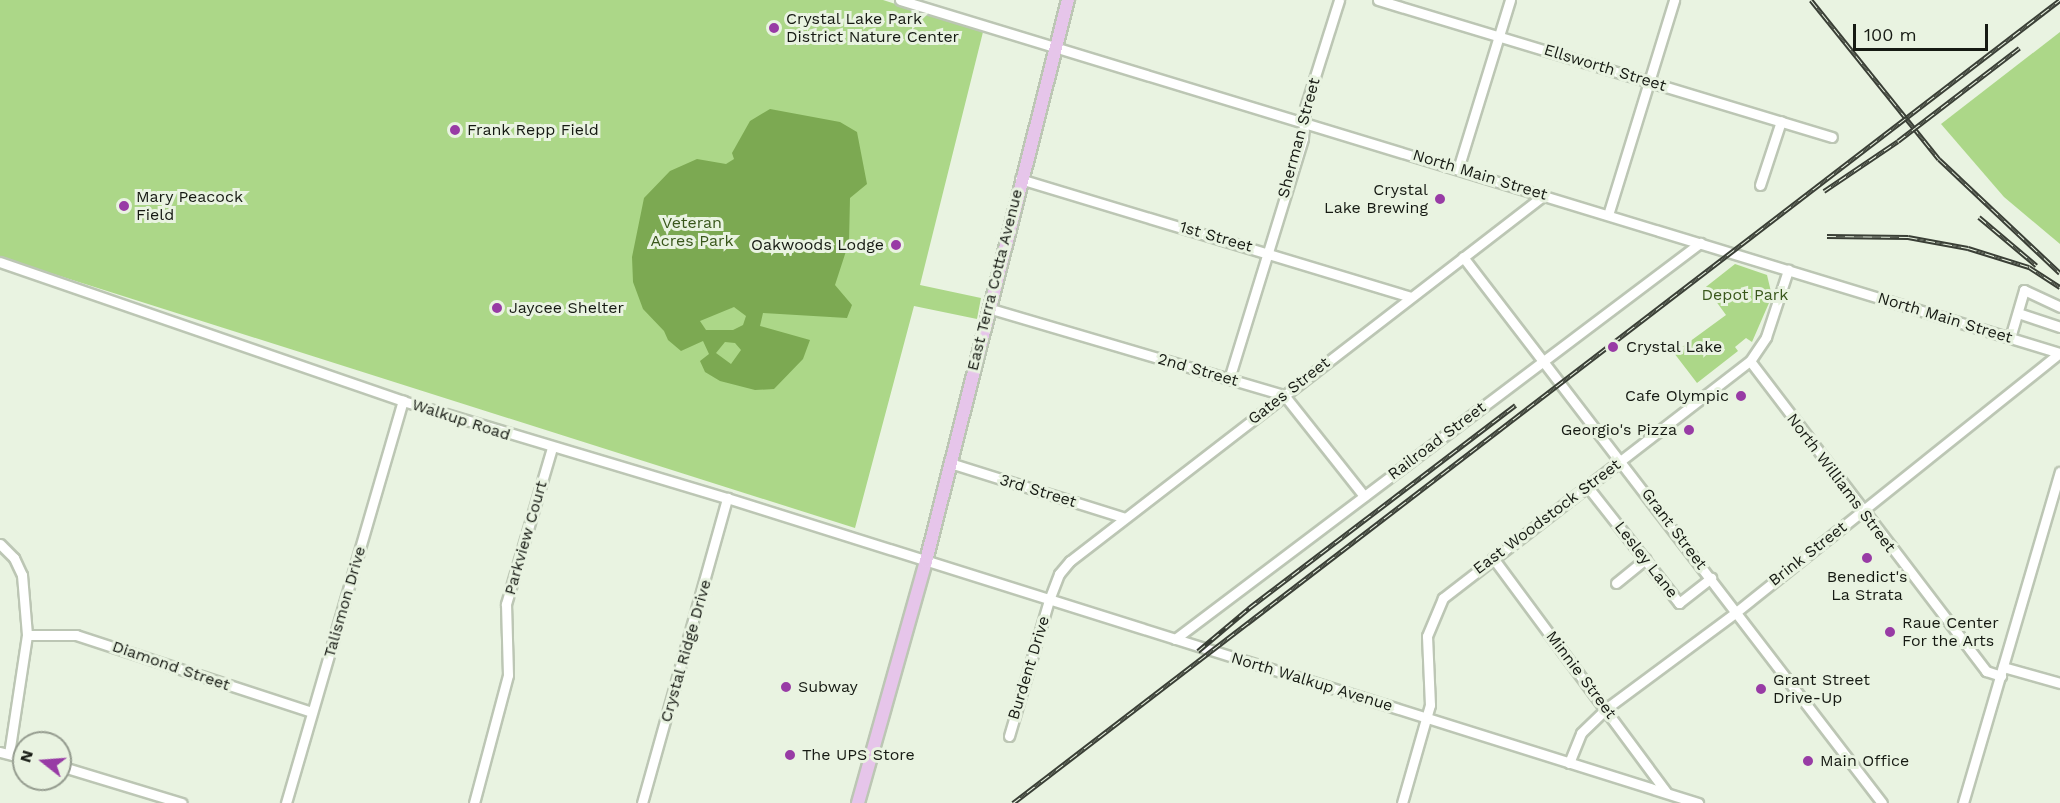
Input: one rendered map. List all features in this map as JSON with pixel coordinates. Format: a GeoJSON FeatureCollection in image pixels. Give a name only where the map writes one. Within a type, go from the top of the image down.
{"type":"FeatureCollection","features":[{"type":"Feature","properties":{"kind":"main road","name":"East Terra Cotta Avenue"},"geometry":{"type":"LineString","coordinates":[[858,803],[926,561],[1020,179],[1068,0]]}},
{"type":"Feature","properties":{"kind":"street","name":"North Main Street"},"geometry":{"type":"LineString","coordinates":[[900,0],[1458,168],[2059,353]]}},
{"type":"Feature","properties":{"kind":"street","name":"Sherman Street"},"geometry":{"type":"LineString","coordinates":[[1229,379],[1339,0]]}},
{"type":"Feature","properties":{"kind":"street","name":"Ellsworth Street"},"geometry":{"type":"LineString","coordinates":[[1378,0],[1832,137]]}},
{"type":"Feature","properties":{"kind":"street"},"geometry":{"type":"LineString","coordinates":[[1458,168],[1510,0]]}},
{"type":"Feature","properties":{"kind":"street"},"geometry":{"type":"LineString","coordinates":[[1608,215],[1674,0]]}},
{"type":"Feature","properties":{"kind":"street"},"geometry":{"type":"LineString","coordinates":[[1760,185],[1781,121]]}},
{"type":"Feature","properties":{"kind":"street","name":"1st Street"},"geometry":{"type":"LineString","coordinates":[[1020,179],[1410,297]]}},
{"type":"Feature","properties":{"kind":"street","name":"Gates Street"},"geometry":{"type":"LineString","coordinates":[[1049,600],[1064,567],[1544,195]]}},
{"type":"Feature","properties":{"kind":"street","name":"Railroad Street"},"geometry":{"type":"LineString","coordinates":[[1175,639],[1700,243]]}},
{"type":"Feature","properties":{"kind":"street","name":"Grant Street"},"geometry":{"type":"LineString","coordinates":[[1463,257],[1882,803]]}},
{"type":"Feature","properties":{"kind":"street","name":"Walkup Road"},"geometry":{"type":"LineString","coordinates":[[0,262],[403,401],[552,448],[727,498],[926,561]]}},
{"type":"Feature","properties":{"kind":"street"},"geometry":{"type":"LineString","coordinates":[[1750,361],[1767,337],[1788,270]]}},
{"type":"Feature","properties":{"kind":"street"},"geometry":{"type":"LineString","coordinates":[[2010,338],[2024,290],[2060,307]]}},
{"type":"Feature","properties":{"kind":"street","name":"2nd Street"},"geometry":{"type":"LineString","coordinates":[[988,308],[1284,395]]}},
{"type":"Feature","properties":{"kind":"street"},"geometry":{"type":"LineString","coordinates":[[2018,313],[2060,327]]}},
{"type":"Feature","properties":{"kind":"street","name":"Brink Street"},"geometry":{"type":"LineString","coordinates":[[1569,763],[1581,733],[1606,708],[1735,613],[2059,353]]}},
{"type":"Feature","properties":{"kind":"street","name":"East Woodstock Street"},"geometry":{"type":"LineString","coordinates":[[1402,803],[1427,718],[1431,694],[1428,636],[1433,616],[1443,598],[1750,361]]}},
{"type":"Feature","properties":{"kind":"street","name":"North Williams Street"},"geometry":{"type":"LineString","coordinates":[[1750,361],[1986,671],[2002,671],[2060,683]]}},
{"type":"Feature","properties":{"kind":"street"},"geometry":{"type":"LineString","coordinates":[[1284,395],[1364,496]]}},
{"type":"Feature","properties":{"kind":"street","name":"Talismon Drive"},"geometry":{"type":"LineString","coordinates":[[286,803],[403,401]]}},
{"type":"Feature","properties":{"kind":"street","name":"Parkview Court"},"geometry":{"type":"LineString","coordinates":[[474,803],[508,675],[506,604],[552,448]]}},
{"type":"Feature","properties":{"kind":"street","name":"3rd Street"},"geometry":{"type":"LineString","coordinates":[[950,463],[1125,518]]}},
{"type":"Feature","properties":{"kind":"street"},"geometry":{"type":"LineString","coordinates":[[1963,803],[2060,472]]}},
{"type":"Feature","properties":{"kind":"street","name":"Lesley Lane"},"geometry":{"type":"LineString","coordinates":[[1587,486],[1679,603],[1710,578]]}},
{"type":"Feature","properties":{"kind":"street","name":"Crystal Ridge Drive"},"geometry":{"type":"LineString","coordinates":[[642,803],[727,498]]}},
{"type":"Feature","properties":{"kind":"street"},"geometry":{"type":"LineString","coordinates":[[0,544],[14,558],[22,575],[27,635],[4,753]]}},
{"type":"Feature","properties":{"kind":"street","name":"Minnie Street"},"geometry":{"type":"LineString","coordinates":[[1492,558],[1606,708],[1667,793]]}},
{"type":"Feature","properties":{"kind":"street"},"geometry":{"type":"LineString","coordinates":[[1616,583],[1646,559]]}},
{"type":"Feature","properties":{"kind":"street","name":"North Walkup Avenue"},"geometry":{"type":"LineString","coordinates":[[926,561],[1697,803]]}},
{"type":"Feature","properties":{"kind":"street","name":"Burdent Drive"},"geometry":{"type":"LineString","coordinates":[[1009,736],[1049,600]]}},
{"type":"Feature","properties":{"kind":"street","name":"Diamond Street"},"geometry":{"type":"LineString","coordinates":[[27,635],[76,635],[312,712]]}},
{"type":"Feature","properties":{"kind":"street"},"geometry":{"type":"LineString","coordinates":[[72,770],[182,803]]}},
{"type":"Feature","properties":{"kind":"green space","name":"Veteran Acres Park"},"geometry":{"type":"Polygon","coordinates":[[[0,0],[883,0],[983,32],[920,285],[981,298],[977,319],[914,306],[855,528],[0,257],[0,0]]]}},
{"type":"Feature","properties":{"kind":"green space"},"geometry":{"type":"Polygon","coordinates":[[[2060,32],[2060,244],[2004,197],[1941,124],[2060,32]]]}},
{"type":"Feature","properties":{"kind":"green space","name":"Depot Park"},"geometry":{"type":"Polygon","coordinates":[[[1735,264],[1767,275],[1772,296],[1752,342],[1746,338],[1735,347],[1738,351],[1697,383],[1674,353],[1726,315],[1710,293],[1706,295],[1702,290],[1735,264]]]}},
{"type":"Feature","properties":{"kind":"shaded area"},"geometry":{"type":"Polygon","coordinates":[[[770,109],[840,122],[857,132],[867,184],[850,198],[849,242],[835,285],[852,305],[847,318],[763,313],[760,326],[810,340],[803,359],[774,389],[755,390],[720,381],[705,372],[700,361],[709,354],[703,341],[681,351],[668,340],[664,331],[643,309],[633,282],[632,257],[644,198],[670,171],[697,159],[726,164],[734,159],[732,153],[750,121],[770,109]],[[734,307],[700,321],[706,330],[733,330],[743,325],[746,316],[734,307]],[[725,342],[716,353],[731,364],[741,350],[735,343],[725,342]]]}},
{"type":"Feature","properties":{"kind":"railway"},"geometry":{"type":"LineString","coordinates":[[1811,0],[1939,159],[2060,273]]}},
{"type":"Feature","properties":{"kind":"railway"},"geometry":{"type":"LineString","coordinates":[[1013,803],[2060,0]]}},
{"type":"Feature","properties":{"kind":"railway"},"geometry":{"type":"LineString","coordinates":[[1824,191],[1898,141],[2019,48]]}},
{"type":"Feature","properties":{"kind":"railway"},"geometry":{"type":"LineString","coordinates":[[1979,217],[2036,265]]}},
{"type":"Feature","properties":{"kind":"railway"},"geometry":{"type":"LineString","coordinates":[[1827,236],[1908,237],[1968,248],[2029,267],[2060,287]]}},
{"type":"Feature","properties":{"kind":"railway"},"geometry":{"type":"LineString","coordinates":[[1198,651],[1249,608],[1515,405]]}},
{"type":"Feature","properties":{"kind":"place","name":"Crystal Lake Park District Nature Center"},"geometry":{"type":"Point","coordinates":[774,28]}},
{"type":"Feature","properties":{"kind":"place","name":"Frank Repp Field"},"geometry":{"type":"Point","coordinates":[455,130]}},
{"type":"Feature","properties":{"kind":"place","name":"Crystal Lake Brewing"},"geometry":{"type":"Point","coordinates":[1440,199]}},
{"type":"Feature","properties":{"kind":"place","name":"Mary Peacock Field"},"geometry":{"type":"Point","coordinates":[124,206]}},
{"type":"Feature","properties":{"kind":"place","name":"Oakwoods Lodge"},"geometry":{"type":"Point","coordinates":[896,245]}},
{"type":"Feature","properties":{"kind":"place","name":"Jaycee Shelter"},"geometry":{"type":"Point","coordinates":[497,308]}},
{"type":"Feature","properties":{"kind":"place","name":"Crystal Lake"},"geometry":{"type":"Point","coordinates":[1613,347]}},
{"type":"Feature","properties":{"kind":"place","name":"Cafe Olympic"},"geometry":{"type":"Point","coordinates":[1741,396]}},
{"type":"Feature","properties":{"kind":"place","name":"Georgio's Pizza"},"geometry":{"type":"Point","coordinates":[1689,430]}},
{"type":"Feature","properties":{"kind":"place","name":"Benedict's La Strata"},"geometry":{"type":"Point","coordinates":[1867,558]}},
{"type":"Feature","properties":{"kind":"place","name":"Raue Center For the Arts"},"geometry":{"type":"Point","coordinates":[1890,632]}},
{"type":"Feature","properties":{"kind":"place","name":"Subway"},"geometry":{"type":"Point","coordinates":[786,687]}},
{"type":"Feature","properties":{"kind":"place","name":"Grant Street Drive-Up"},"geometry":{"type":"Point","coordinates":[1761,689]}},
{"type":"Feature","properties":{"kind":"place","name":"The UPS Store"},"geometry":{"type":"Point","coordinates":[790,755]}},
{"type":"Feature","properties":{"kind":"place","name":"Main Office"},"geometry":{"type":"Point","coordinates":[1808,761]}}]}
